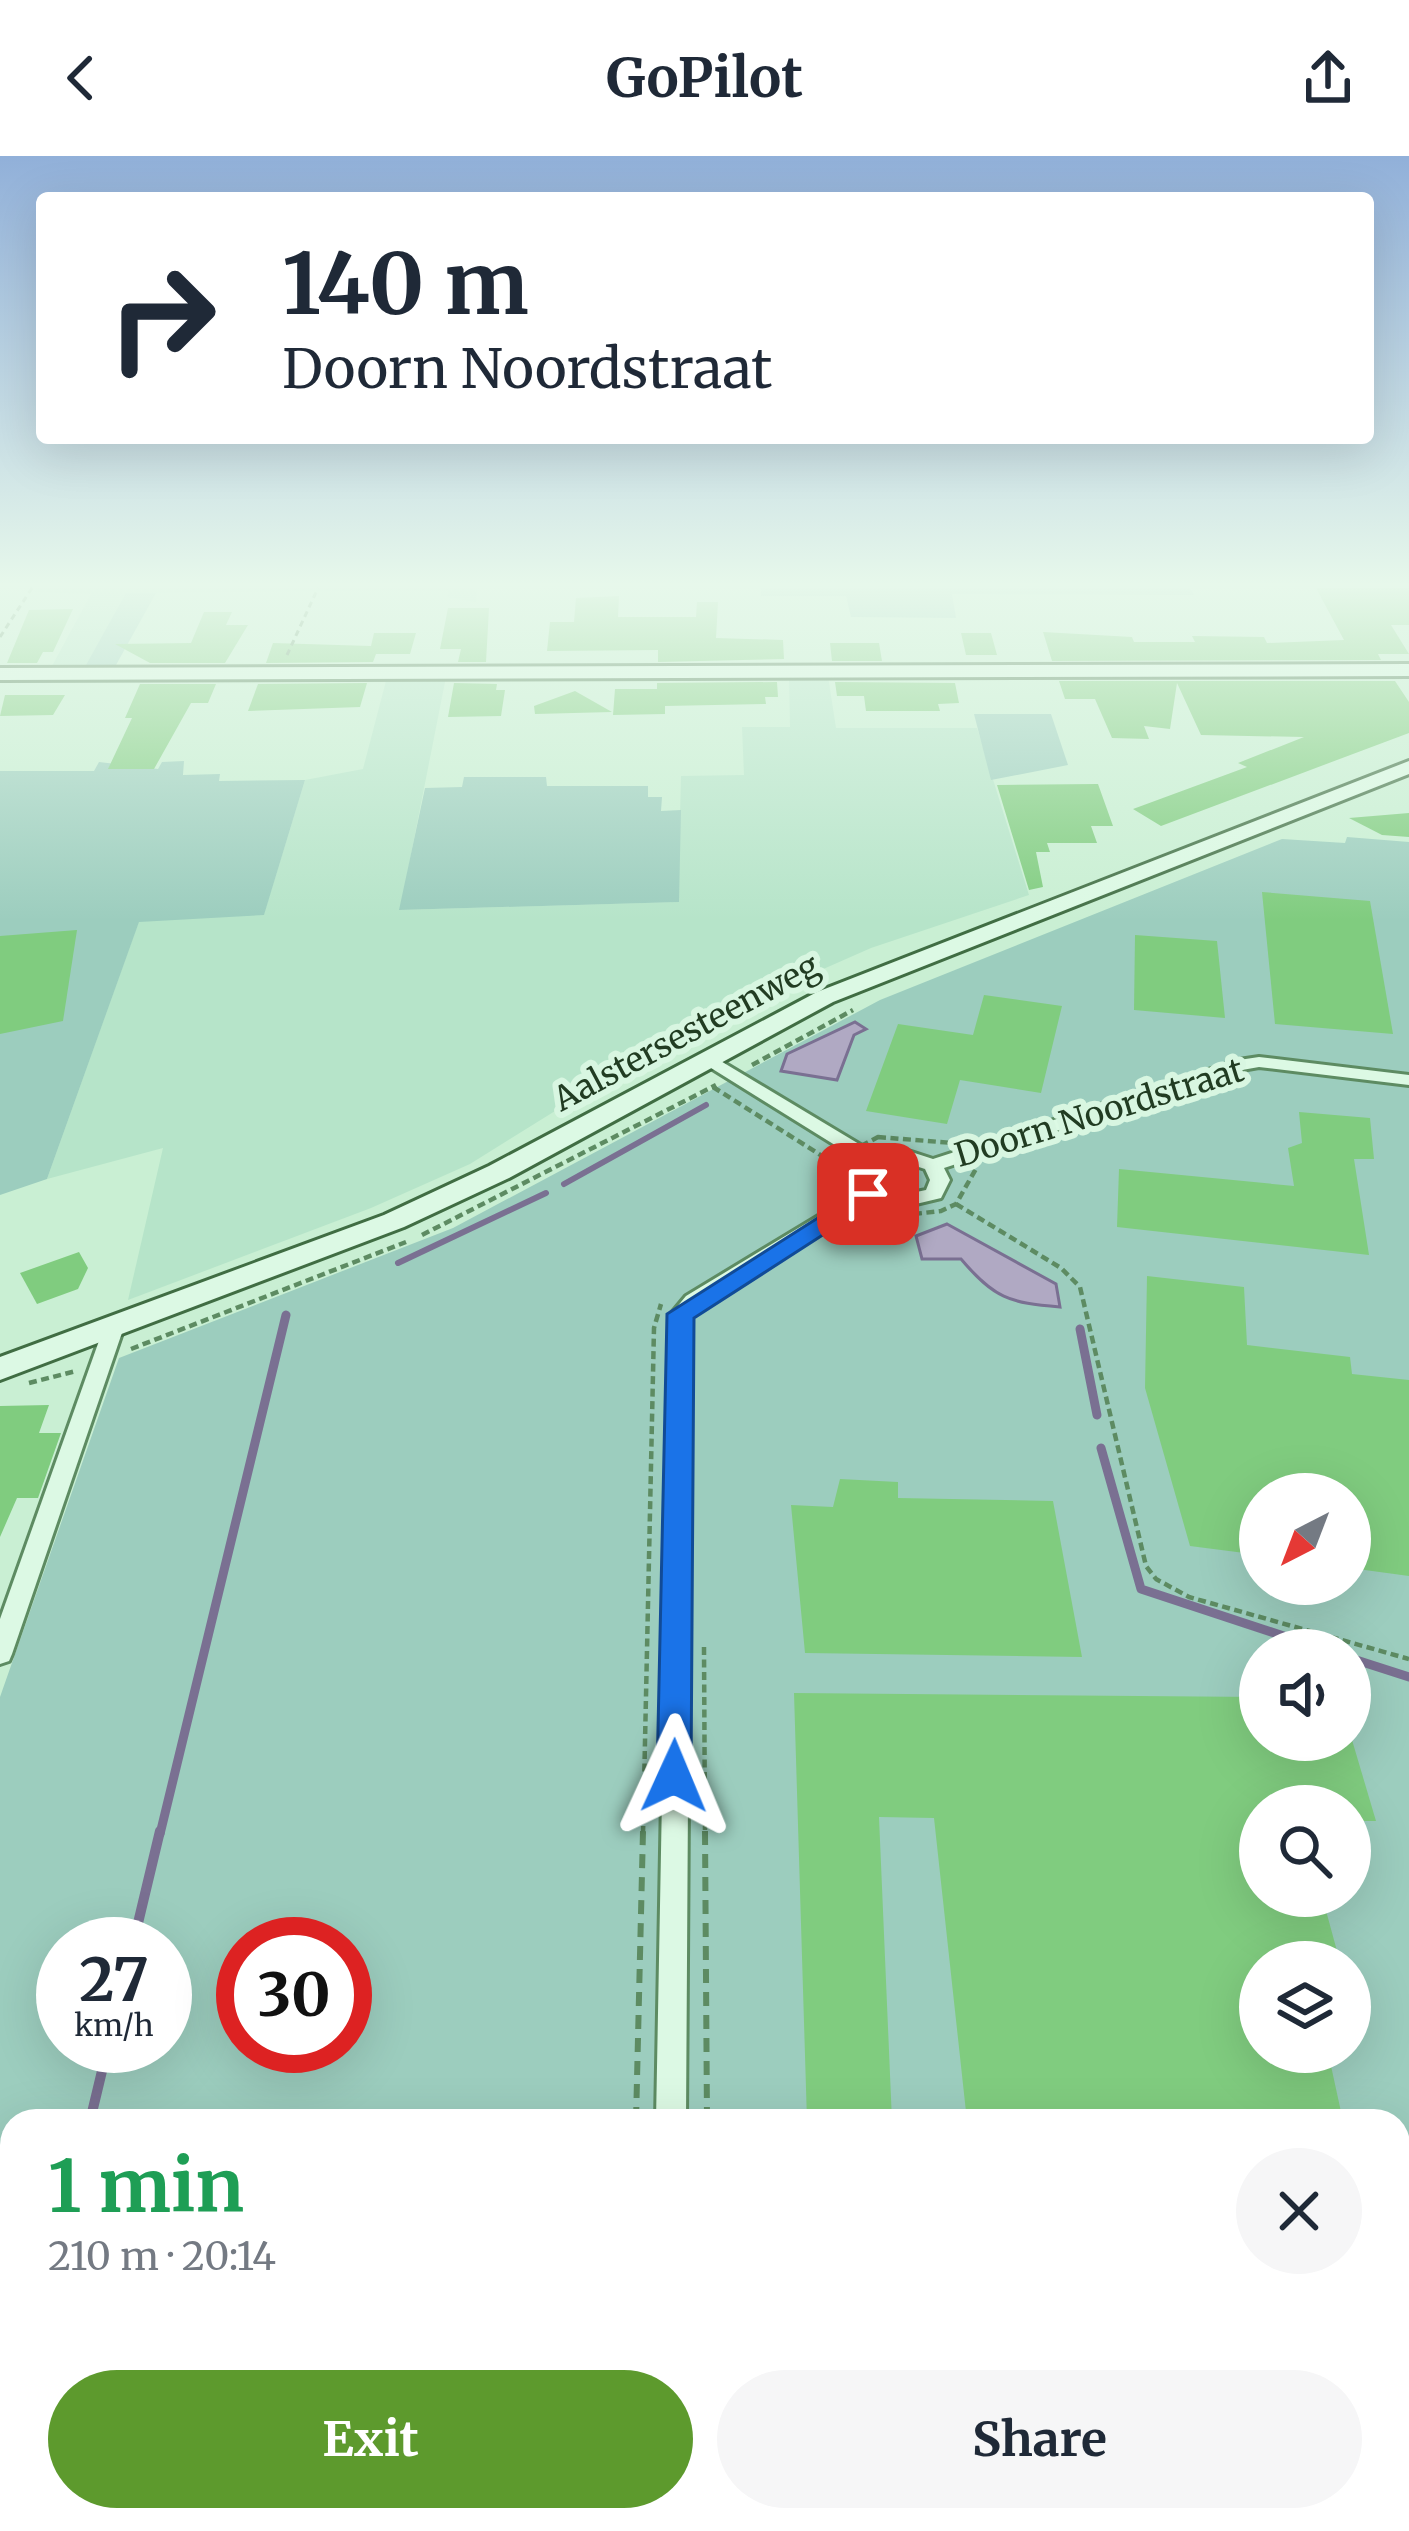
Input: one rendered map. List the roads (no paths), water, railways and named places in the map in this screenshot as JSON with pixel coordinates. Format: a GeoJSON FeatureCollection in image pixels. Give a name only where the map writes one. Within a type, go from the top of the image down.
{"type":"FeatureCollection","features":[{"type":"Feature","properties":{"kind":"main road","name":"Aalstersesteenweg"},"geometry":{"type":"LineString","coordinates":[[6,1377],[115,1324],[394,1221],[711,1073],[892,968],[1409,766]]}},
{"type":"Feature","properties":{"kind":"street","name":"Doorn Noordstraat"},"geometry":{"type":"LineString","coordinates":[[933,1165],[1239,1065],[1409,1080]]}},
{"type":"Feature","properties":{"kind":"street"},"geometry":{"type":"LineString","coordinates":[[711,1073],[735,1075],[861,1153],[906,1153],[933,1165],[939,1186],[921,1201],[895,1203],[868,1194],[857,1177],[861,1153]]}},
{"type":"Feature","properties":{"kind":"street"},"geometry":{"type":"LineString","coordinates":[[671,2109],[681,1314],[693,1301],[848,1220],[868,1194]]}},
{"type":"Feature","properties":{"kind":"street"},"geometry":{"type":"LineString","coordinates":[[0,1654],[115,1324]]}},
{"type":"Feature","properties":{"kind":"waterway"},"geometry":{"type":"LineString","coordinates":[[564,1184],[706,1105]]}},
{"type":"Feature","properties":{"kind":"waterway"},"geometry":{"type":"LineString","coordinates":[[398,1263],[546,1193]]}},
{"type":"Feature","properties":{"kind":"waterway"},"geometry":{"type":"LineString","coordinates":[[160,1834],[286,1315]]}},
{"type":"Feature","properties":{"kind":"waterway"},"geometry":{"type":"LineString","coordinates":[[1080,1329],[1097,1415]]}},
{"type":"Feature","properties":{"kind":"waterway"},"geometry":{"type":"LineString","coordinates":[[1101,1448],[1141,1589],[1262,1629]]}},
{"type":"Feature","properties":{"kind":"waterway"},"geometry":{"type":"LineString","coordinates":[[1371,1665],[1409,1677]]}},
{"type":"Feature","properties":{"kind":"waterway"},"geometry":{"type":"LineString","coordinates":[[139,1917],[160,1831]]}},
{"type":"Feature","properties":{"kind":"waterway"},"geometry":{"type":"LineString","coordinates":[[93,2109],[102,2073]]}}]}
